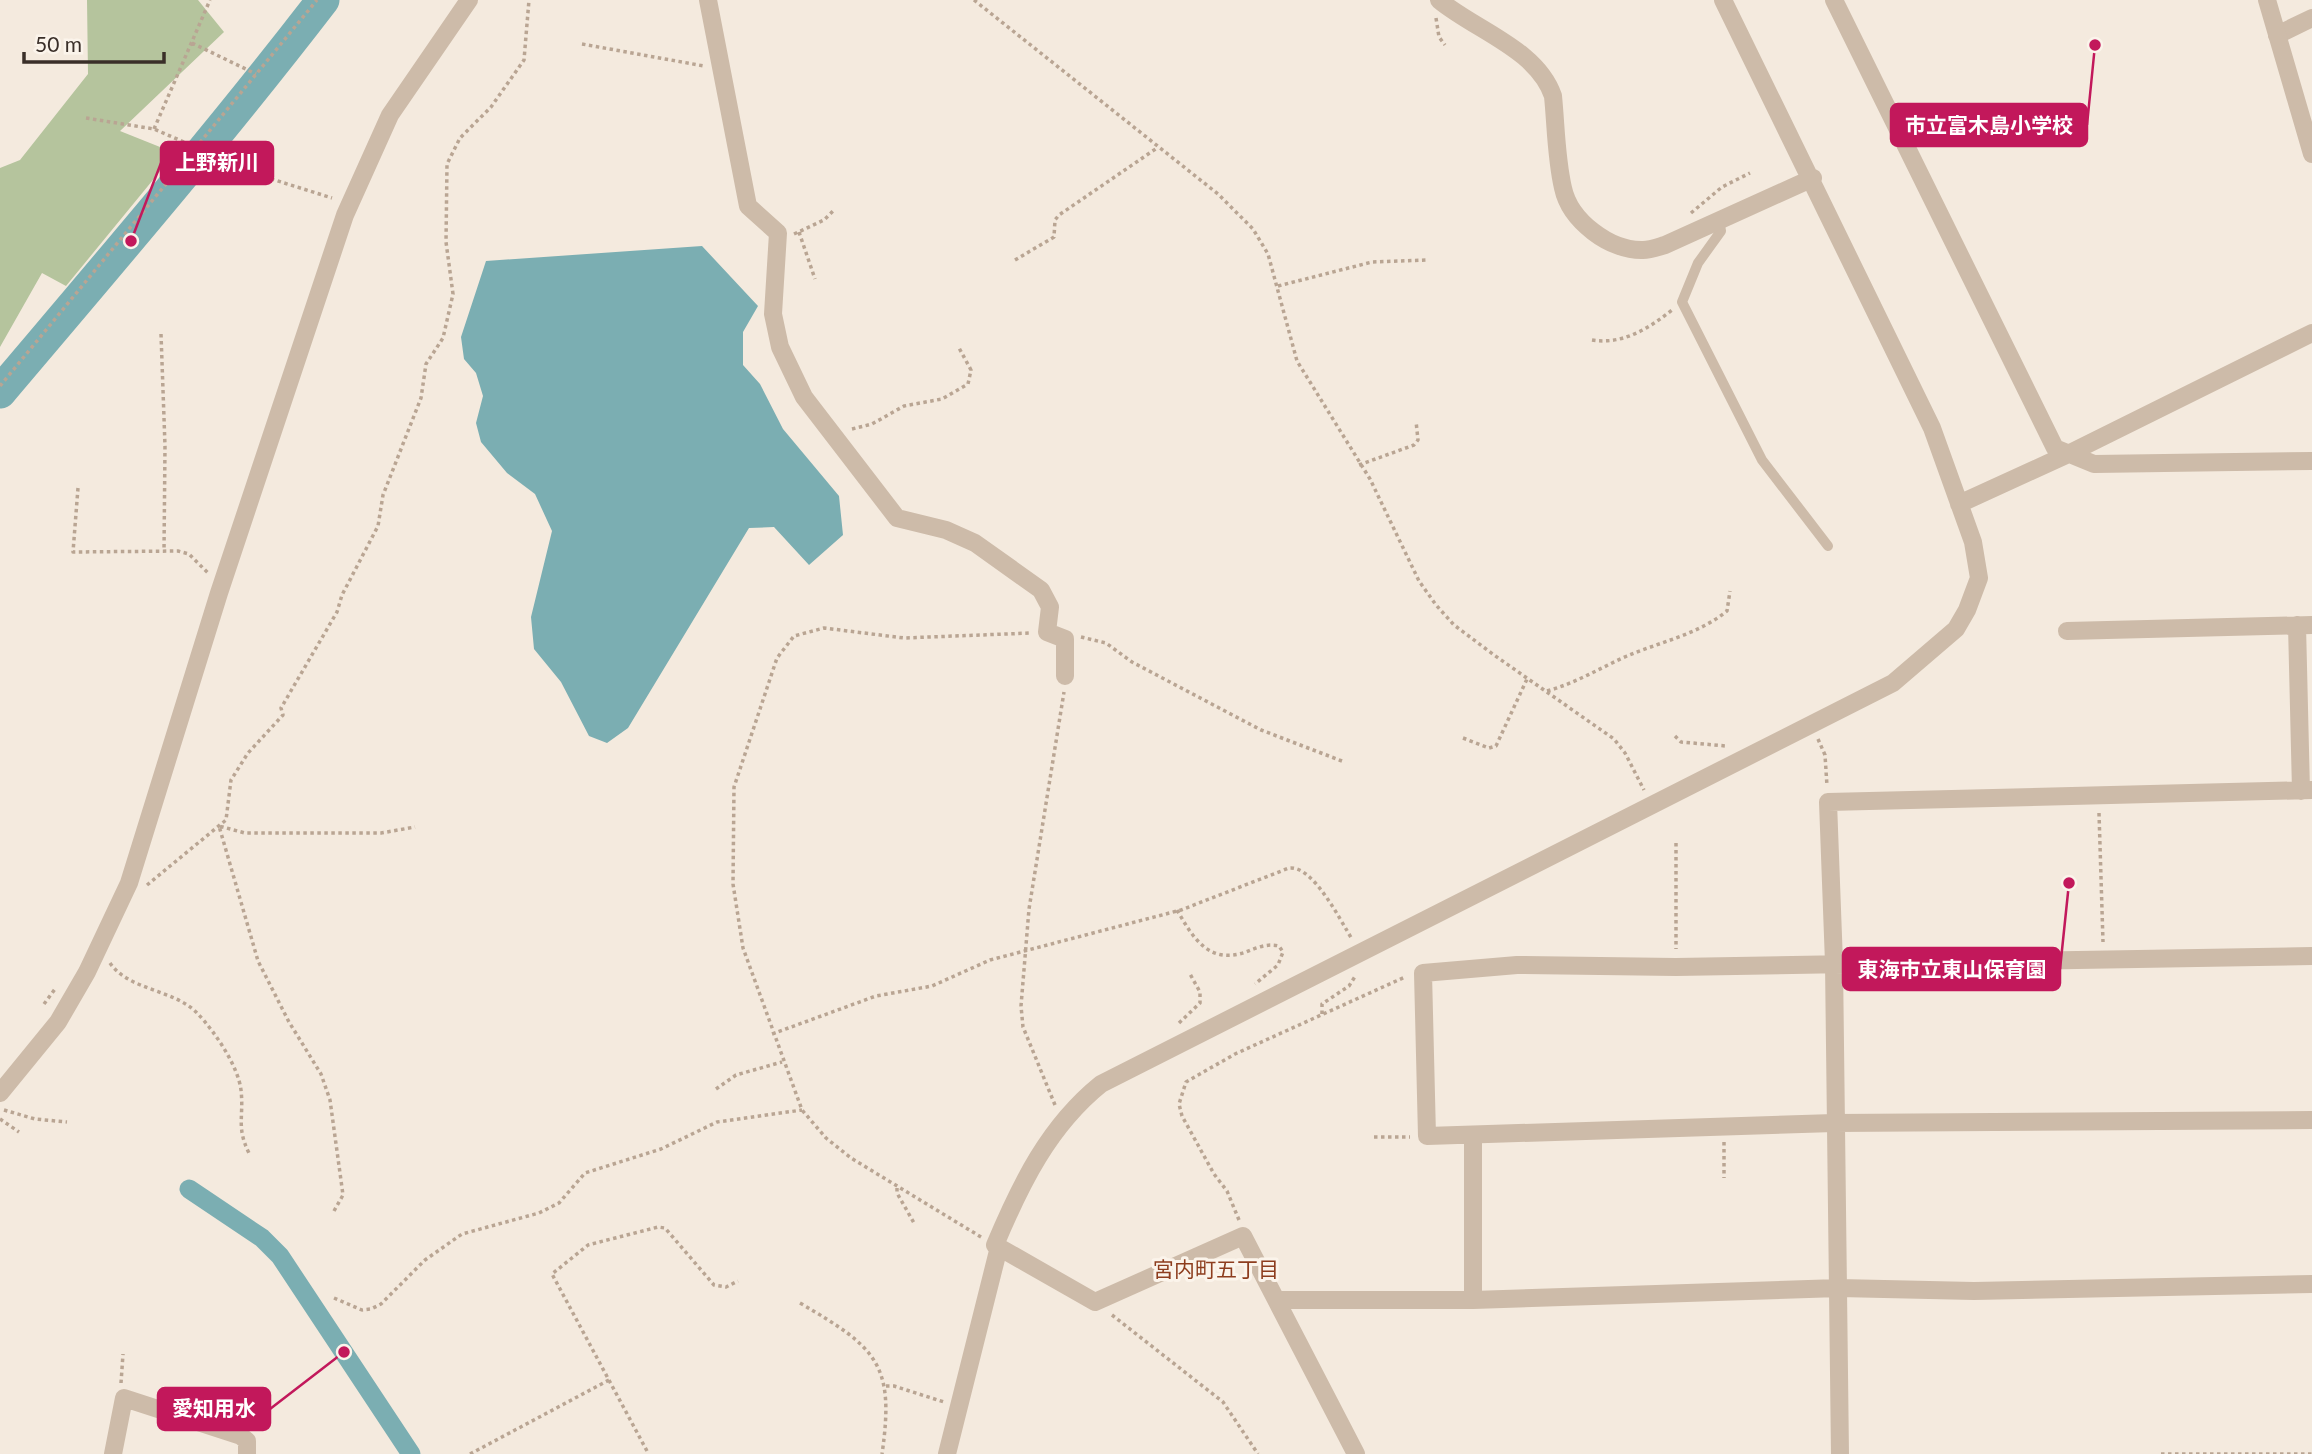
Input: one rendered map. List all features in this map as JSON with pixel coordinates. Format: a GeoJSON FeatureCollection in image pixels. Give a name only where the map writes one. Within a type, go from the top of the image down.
{"type":"FeatureCollection","features":[{"type":"Feature","properties":{"kind":"street"},"geometry":{"type":"LineString","coordinates":[[0,1093],[58,1021],[88,972],[123,896],[223,583],[350,204],[390,115],[470,0]]}},
{"type":"Feature","properties":{"kind":"street"},"geometry":{"type":"LineString","coordinates":[[708,0],[748,206],[778,233],[772,314],[780,346],[804,397],[897,518],[946,530],[975,543],[1041,590],[1049,607],[1047,632],[1065,639],[1065,676]]}},
{"type":"Feature","properties":{"kind":"street"},"geometry":{"type":"LineString","coordinates":[[1439,0],[1509,48],[1538,70],[1548,82],[1553,96],[1563,190],[1575,211],[1590,228],[1617,246],[1643,250],[1677,239],[1813,178]]}},
{"type":"Feature","properties":{"kind":"street"},"geometry":{"type":"LineString","coordinates":[[947,1454],[997,1246],[1016,1195],[1061,1120],[1101,1084],[1893,684],[1956,629],[1979,578],[1973,542],[1932,428],[1813,178],[1723,0]]}},
{"type":"Feature","properties":{"kind":"street"},"geometry":{"type":"LineString","coordinates":[[1833,0],[2055,448],[2066,455],[2094,464],[2312,461]]}},
{"type":"Feature","properties":{"kind":"street"},"geometry":{"type":"LineString","coordinates":[[2267,0],[2312,154]]}},
{"type":"Feature","properties":{"kind":"street"},"geometry":{"type":"LineString","coordinates":[[2277,35],[2312,18]]}},
{"type":"Feature","properties":{"kind":"street"},"geometry":{"type":"LineString","coordinates":[[1959,504],[2066,455],[2312,333]]}},
{"type":"Feature","properties":{"kind":"street"},"geometry":{"type":"LineString","coordinates":[[1840,1454],[1834,963],[1828,802],[2099,798],[2306,790],[2304,625],[2067,631]]}},
{"type":"Feature","properties":{"kind":"street"},"geometry":{"type":"LineString","coordinates":[[2312,956],[1676,967],[1517,965],[1423,973],[1427,1136],[1834,1123],[2312,1120]]}},
{"type":"Feature","properties":{"kind":"street"},"geometry":{"type":"LineString","coordinates":[[1472,1136],[1474,1300]]}},
{"type":"Feature","properties":{"kind":"street"},"geometry":{"type":"LineString","coordinates":[[997,1246],[1095,1302],[1244,1236],[1356,1454]]}},
{"type":"Feature","properties":{"kind":"street"},"geometry":{"type":"LineString","coordinates":[[1276,1300],[1474,1300],[1839,1288],[1974,1291],[2312,1284]]}},
{"type":"Feature","properties":{"kind":"street"},"geometry":{"type":"LineString","coordinates":[[113,1454],[124,1398],[241,1436],[247,1441],[247,1454]]}},
{"type":"Feature","properties":{"kind":"lane"},"geometry":{"type":"LineString","coordinates":[[1720,220],[1721,231],[1698,263],[1682,302],[1762,460],[1828,546]]}},
{"type":"Feature","properties":{"kind":"path"},"geometry":{"type":"LineString","coordinates":[[154,129],[210,0]]}},
{"type":"Feature","properties":{"kind":"path"},"geometry":{"type":"LineString","coordinates":[[0,386],[317,0]]}},
{"type":"Feature","properties":{"kind":"path"},"geometry":{"type":"LineString","coordinates":[[123,896],[137,892],[226,820],[231,780],[248,753],[284,715],[281,708],[337,612],[342,595],[378,526],[383,495],[421,398],[426,364],[443,338],[453,294],[446,242],[447,164],[460,138],[492,107],[524,60],[529,0]]}},
{"type":"Feature","properties":{"kind":"path"},"geometry":{"type":"LineString","coordinates":[[974,0],[1218,194],[1253,229],[1268,254],[1297,360],[1370,479],[1419,581],[1454,625],[1614,739],[1625,753],[1651,804]]}},
{"type":"Feature","properties":{"kind":"path"},"geometry":{"type":"LineString","coordinates":[[191,43],[256,74]]}},
{"type":"Feature","properties":{"kind":"path"},"geometry":{"type":"LineString","coordinates":[[582,44],[720,66]]}},
{"type":"Feature","properties":{"kind":"path"},"geometry":{"type":"LineString","coordinates":[[86,118],[154,129],[262,176],[350,204]]}},
{"type":"Feature","properties":{"kind":"path"},"geometry":{"type":"LineString","coordinates":[[1015,260],[1054,237],[1059,215],[1158,147]]}},
{"type":"Feature","properties":{"kind":"path"},"geometry":{"type":"LineString","coordinates":[[1677,239],[1676,233],[1686,217],[1722,187],[1750,173]]}},
{"type":"Feature","properties":{"kind":"path"},"geometry":{"type":"LineString","coordinates":[[778,233],[799,232],[824,220],[834,211]]}},
{"type":"Feature","properties":{"kind":"path"},"geometry":{"type":"LineString","coordinates":[[799,232],[815,279]]}},
{"type":"Feature","properties":{"kind":"path"},"geometry":{"type":"LineString","coordinates":[[1278,286],[1372,262],[1428,260]]}},
{"type":"Feature","properties":{"kind":"path"},"geometry":{"type":"LineString","coordinates":[[1592,340],[1615,342],[1631,336],[1682,302]]}},
{"type":"Feature","properties":{"kind":"path"},"geometry":{"type":"LineString","coordinates":[[161,334],[164,551]]}},
{"type":"Feature","properties":{"kind":"path"},"geometry":{"type":"LineString","coordinates":[[830,430],[861,429],[889,412],[942,399],[957,392],[972,378],[971,370],[958,346]]}},
{"type":"Feature","properties":{"kind":"path"},"geometry":{"type":"LineString","coordinates":[[1359,465],[1414,445],[1418,440],[1416,421]]}},
{"type":"Feature","properties":{"kind":"path"},"geometry":{"type":"LineString","coordinates":[[78,488],[73,552],[164,551],[189,554],[212,578],[223,583]]}},
{"type":"Feature","properties":{"kind":"path"},"geometry":{"type":"LineString","coordinates":[[1547,691],[1578,682],[1627,656],[1699,628],[1727,611],[1730,591]]}},
{"type":"Feature","properties":{"kind":"path"},"geometry":{"type":"LineString","coordinates":[[997,1246],[897,1188],[826,1138],[802,1110],[782,1062],[743,948],[733,884],[734,787],[750,732],[777,658],[786,643],[804,631],[824,628],[904,638],[1047,632]]}},
{"type":"Feature","properties":{"kind":"path"},"geometry":{"type":"LineString","coordinates":[[1065,639],[1093,638],[1106,643],[1132,662],[1261,730],[1342,761]]}},
{"type":"Feature","properties":{"kind":"path"},"geometry":{"type":"LineString","coordinates":[[1061,1120],[1023,1027],[1029,909],[1065,676]]}},
{"type":"Feature","properties":{"kind":"path"},"geometry":{"type":"LineString","coordinates":[[1463,738],[1489,748],[1496,746],[1527,678]]}},
{"type":"Feature","properties":{"kind":"path"},"geometry":{"type":"LineString","coordinates":[[1812,724],[1825,755],[1828,802]]}},
{"type":"Feature","properties":{"kind":"path"},"geometry":{"type":"LineString","coordinates":[[1675,736],[1681,742],[1704,746],[1733,744]]}},
{"type":"Feature","properties":{"kind":"path"},"geometry":{"type":"LineString","coordinates":[[2099,798],[2103,961]]}},
{"type":"Feature","properties":{"kind":"path"},"geometry":{"type":"LineString","coordinates":[[219,826],[245,833],[381,833],[415,827]]}},
{"type":"Feature","properties":{"kind":"path"},"geometry":{"type":"LineString","coordinates":[[219,826],[258,961],[289,1022],[323,1078],[330,1100],[343,1195],[334,1211]]}},
{"type":"Feature","properties":{"kind":"path"},"geometry":{"type":"LineString","coordinates":[[1676,843],[1676,967]]}},
{"type":"Feature","properties":{"kind":"path"},"geometry":{"type":"LineString","coordinates":[[772,1034],[876,996],[932,986],[990,960],[1177,910],[1297,867],[1314,882],[1368,957],[1349,986],[1322,1004],[1322,1015]]}},
{"type":"Feature","properties":{"kind":"path"},"geometry":{"type":"LineString","coordinates":[[1177,910],[1199,945],[1215,955],[1238,955],[1265,946],[1279,946],[1283,952],[1278,965],[1249,990]]}},
{"type":"Feature","properties":{"kind":"path"},"geometry":{"type":"LineString","coordinates":[[113,951],[110,962],[114,969],[154,990],[170,994],[201,1017],[239,1079],[240,1135],[249,1153]]}},
{"type":"Feature","properties":{"kind":"path"},"geometry":{"type":"LineString","coordinates":[[1244,1236],[1227,1191],[1214,1174],[1182,1116],[1179,1104],[1186,1082],[1235,1054],[1417,971],[1423,973]]}},
{"type":"Feature","properties":{"kind":"path"},"geometry":{"type":"LineString","coordinates":[[1162,1051],[1161,1047],[1171,1030],[1200,1003],[1200,992],[1190,974]]}},
{"type":"Feature","properties":{"kind":"path"},"geometry":{"type":"LineString","coordinates":[[716,1090],[736,1075],[782,1062]]}},
{"type":"Feature","properties":{"kind":"path"},"geometry":{"type":"LineString","coordinates":[[0,1108],[35,1119],[67,1122]]}},
{"type":"Feature","properties":{"kind":"path"},"geometry":{"type":"LineString","coordinates":[[334,1298],[362,1310],[381,1304],[425,1260],[462,1234],[539,1213],[559,1203],[585,1173],[661,1149],[717,1122],[802,1110]]}},
{"type":"Feature","properties":{"kind":"path"},"geometry":{"type":"LineString","coordinates":[[0,1119],[19,1132]]}},
{"type":"Feature","properties":{"kind":"path"},"geometry":{"type":"LineString","coordinates":[[1724,1127],[1724,1178]]}},
{"type":"Feature","properties":{"kind":"path"},"geometry":{"type":"LineString","coordinates":[[1374,1137],[1427,1136]]}},
{"type":"Feature","properties":{"kind":"path"},"geometry":{"type":"LineString","coordinates":[[897,1188],[897,1193],[914,1223]]}},
{"type":"Feature","properties":{"kind":"path"},"geometry":{"type":"LineString","coordinates":[[647,1451],[552,1274],[588,1245],[658,1227],[665,1228],[714,1285],[726,1287],[738,1281]]}},
{"type":"Feature","properties":{"kind":"path"},"geometry":{"type":"LineString","coordinates":[[1095,1302],[1223,1402],[1258,1454]]}},
{"type":"Feature","properties":{"kind":"path"},"geometry":{"type":"LineString","coordinates":[[800,1303],[845,1331],[863,1346],[886,1386],[882,1454]]}},
{"type":"Feature","properties":{"kind":"path"},"geometry":{"type":"LineString","coordinates":[[123,1354],[121,1391],[124,1398]]}},
{"type":"Feature","properties":{"kind":"path"},"geometry":{"type":"LineString","coordinates":[[470,1454],[609,1380]]}},
{"type":"Feature","properties":{"kind":"path"},"geometry":{"type":"LineString","coordinates":[[886,1386],[928,1395],[959,1410]]}},
{"type":"Feature","properties":{"kind":"path"},"geometry":{"type":"LineString","coordinates":[[2161,1454],[2312,1454]]}},
{"type":"Feature","properties":{"kind":"green space"},"geometry":{"type":"Polygon","coordinates":[[[87,0],[198,0],[224,32],[120,131],[175,153],[66,286],[42,273],[0,347],[0,168],[20,160],[88,74],[87,0]]]}},
{"type":"Feature","properties":{"kind":"water"},"geometry":{"type":"Polygon","coordinates":[[[702,246],[758,306],[743,332],[743,365],[760,384],[783,429],[839,496],[843,535],[809,565],[774,527],[749,528],[628,728],[607,743],[589,736],[561,682],[534,649],[531,617],[552,531],[535,494],[507,473],[481,442],[476,423],[483,396],[476,373],[464,359],[461,337],[486,261],[702,246]]]}},
{"type":"Feature","properties":{"kind":"waterway"},"geometry":{"type":"LineString","coordinates":[[0,392],[205,149],[323,0]]}},
{"type":"Feature","properties":{"kind":"waterway"},"geometry":{"type":"LineString","coordinates":[[189,1189],[262,1238],[280,1256],[411,1454]]}},
{"type":"Feature","properties":{"kind":"place","name":"市立富木島小学校"},"geometry":{"type":"Point","coordinates":[2095,45]}},
{"type":"Feature","properties":{"kind":"place","name":"上野新川"},"geometry":{"type":"Point","coordinates":[131,241]}},
{"type":"Feature","properties":{"kind":"place","name":"東海市立東山保育園"},"geometry":{"type":"Point","coordinates":[2069,883]}},
{"type":"Feature","properties":{"kind":"place","name":"愛知用水"},"geometry":{"type":"Point","coordinates":[344,1352]}},
{"type":"Feature","properties":{"kind":"district","name":"宮内町五丁目"},"geometry":{"type":"Point","coordinates":[1216,1270]}}]}
